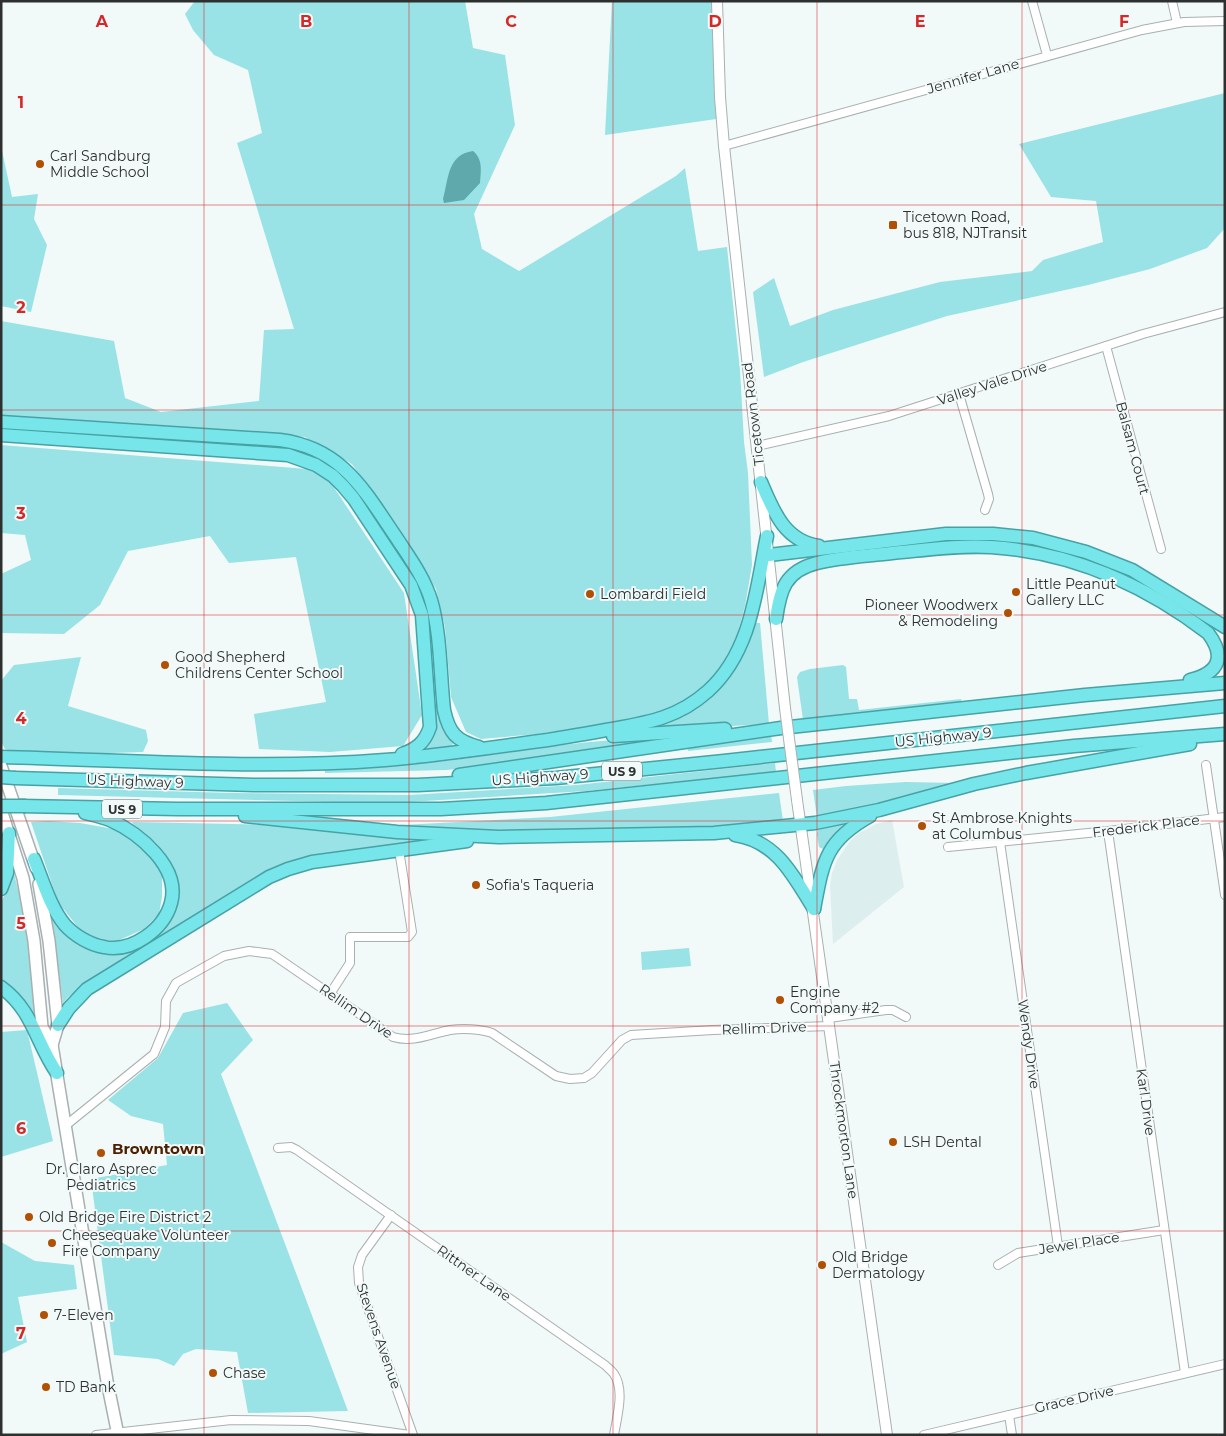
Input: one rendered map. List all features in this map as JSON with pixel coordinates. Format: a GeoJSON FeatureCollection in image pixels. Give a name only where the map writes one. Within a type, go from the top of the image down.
{"type":"FeatureCollection","features":[{"type":"Feature","properties":{"kind":"highway"},"geometry":{"type":"LineString","coordinates":[[1,422],[280,440],[308,447],[334,460],[347,470],[363,488],[420,574],[428,591],[434,613],[444,710],[447,722],[458,739],[484,748]]}},
{"type":"Feature","properties":{"kind":"highway"},"geometry":{"type":"LineString","coordinates":[[1,435],[288,455],[310,462],[333,476],[354,499],[402,571],[414,592],[422,615],[430,727],[424,741],[415,749],[386,760]]}},
{"type":"Feature","properties":{"kind":"highway"},"geometry":{"type":"LineString","coordinates":[[761,482],[775,513],[786,530],[807,543],[828,548]]}},
{"type":"Feature","properties":{"kind":"highway"},"geometry":{"type":"LineString","coordinates":[[769,555],[964,533],[1033,538],[1086,552],[1132,570],[1225,628]]}},
{"type":"Feature","properties":{"kind":"highway"},"geometry":{"type":"LineString","coordinates":[[1,757],[236,765],[386,760],[565,738],[644,724],[661,719],[689,705],[715,684],[733,660],[746,633],[751,616],[767,536]]}},
{"type":"Feature","properties":{"kind":"highway"},"geometry":{"type":"LineString","coordinates":[[776,619],[781,593],[790,577],[799,569],[816,563],[953,547],[991,547],[1029,551],[1074,561],[1129,584],[1199,626],[1214,640],[1219,649],[1220,657],[1216,669],[1199,678],[1154,689]]}},
{"type":"Feature","properties":{"kind":"highway"},"geometry":{"type":"LineString","coordinates":[[418,784],[466,774],[781,728],[1075,696],[1225,682]]}},
{"type":"Feature","properties":{"kind":"highway","name":"US Highway 9"},"geometry":{"type":"LineString","coordinates":[[1,777],[254,785],[418,784],[556,778],[1225,706]]}},
{"type":"Feature","properties":{"kind":"highway"},"geometry":{"type":"LineString","coordinates":[[565,738],[745,728],[781,728]]}},
{"type":"Feature","properties":{"kind":"highway","name":"US Highway 9"},"geometry":{"type":"LineString","coordinates":[[1,806],[178,809],[441,809],[546,803],[1064,748],[1225,734]]}},
{"type":"Feature","properties":{"kind":"highway"},"geometry":{"type":"LineString","coordinates":[[178,809],[397,832],[500,837],[714,833],[802,825],[879,810],[974,784],[1026,773],[1225,738]]}},
{"type":"Feature","properties":{"kind":"highway"},"geometry":{"type":"LineString","coordinates":[[1,810],[26,806]]}},
{"type":"Feature","properties":{"kind":"highway"},"geometry":{"type":"LineString","coordinates":[[34,859],[51,901],[65,924],[82,939],[104,947],[126,947],[148,935],[163,921],[172,902],[171,880],[159,856],[137,835],[110,820],[66,808]]}},
{"type":"Feature","properties":{"kind":"highway"},"geometry":{"type":"LineString","coordinates":[[814,909],[821,873],[831,848],[850,827],[879,810]]}},
{"type":"Feature","properties":{"kind":"highway"},"geometry":{"type":"LineString","coordinates":[[1,889],[7,872],[9,833]]}},
{"type":"Feature","properties":{"kind":"highway"},"geometry":{"type":"LineString","coordinates":[[714,833],[746,837],[772,851],[787,866],[814,909]]}},
{"type":"Feature","properties":{"kind":"highway"},"geometry":{"type":"LineString","coordinates":[[58,1025],[69,1008],[87,989],[269,877],[312,862],[500,837]]}},
{"type":"Feature","properties":{"kind":"highway"},"geometry":{"type":"LineString","coordinates":[[1,987],[22,1006],[33,1026],[46,1058],[57,1073]]}},
{"type":"Feature","properties":{"kind":"main road"},"geometry":{"type":"LineString","coordinates":[[1,766],[34,859],[49,941],[58,1025],[52,1045]]}},
{"type":"Feature","properties":{"kind":"main road"},"geometry":{"type":"LineString","coordinates":[[1,810],[23,878],[32,931],[42,1027],[52,1045],[117,1434]]}},
{"type":"Feature","properties":{"kind":"street","name":"Ticetown Road"},"geometry":{"type":"LineString","coordinates":[[717,1],[720,97],[724,146],[785,708],[802,825]]}},
{"type":"Feature","properties":{"kind":"street"},"geometry":{"type":"LineString","coordinates":[[1032,1],[1047,55]]}},
{"type":"Feature","properties":{"kind":"street"},"geometry":{"type":"LineString","coordinates":[[1172,1],[1177,23]]}},
{"type":"Feature","properties":{"kind":"street","name":"Jennifer Lane"},"geometry":{"type":"LineString","coordinates":[[724,146],[1142,30],[1177,23],[1225,21]]}},
{"type":"Feature","properties":{"kind":"street","name":"Valley Vale Drive"},"geometry":{"type":"LineString","coordinates":[[757,446],[889,416],[1142,334],[1225,312]]}},
{"type":"Feature","properties":{"kind":"street","name":"Balsam Court"},"geometry":{"type":"LineString","coordinates":[[1106,346],[1161,549]]}},
{"type":"Feature","properties":{"kind":"street"},"geometry":{"type":"LineString","coordinates":[[959,394],[988,494],[989,499],[985,510]]}},
{"type":"Feature","properties":{"kind":"street"},"geometry":{"type":"LineString","coordinates":[[1206,765],[1225,895]]}},
{"type":"Feature","properties":{"kind":"street","name":"Frederick Place"},"geometry":{"type":"LineString","coordinates":[[948,847],[1225,817]]}},
{"type":"Feature","properties":{"kind":"street","name":"Throckmorton Lane"},"geometry":{"type":"LineString","coordinates":[[802,825],[887,1435]]}},
{"type":"Feature","properties":{"kind":"street","name":"Karl Drive"},"geometry":{"type":"LineString","coordinates":[[1108,831],[1185,1373]]}},
{"type":"Feature","properties":{"kind":"street","name":"Wendy Drive"},"geometry":{"type":"LineString","coordinates":[[1000,842],[1058,1246]]}},
{"type":"Feature","properties":{"kind":"street"},"geometry":{"type":"LineString","coordinates":[[330,994],[350,963],[350,937],[408,937],[412,932],[398,850]]}},
{"type":"Feature","properties":{"kind":"street","name":"Rellim Drive"},"geometry":{"type":"LineString","coordinates":[[65,1126],[154,1054],[165,1027],[166,1001],[176,983],[224,956],[249,951],[272,954],[393,1037],[404,1040],[451,1030],[483,1030],[492,1033],[556,1076],[570,1079],[584,1078],[592,1073],[622,1040],[631,1035],[829,1022],[893,1010],[906,1017]]}},
{"type":"Feature","properties":{"kind":"street","name":"Rittner Lane"},"geometry":{"type":"LineString","coordinates":[[278,1148],[291,1147],[297,1150],[614,1373],[619,1386],[619,1402],[614,1435]]}},
{"type":"Feature","properties":{"kind":"street","name":"Stevens Avenue"},"geometry":{"type":"LineString","coordinates":[[391,1215],[362,1255],[358,1267],[360,1283],[412,1435]]}},
{"type":"Feature","properties":{"kind":"street","name":"Jewel Place"},"geometry":{"type":"LineString","coordinates":[[998,1265],[1018,1253],[1164,1230]]}},
{"type":"Feature","properties":{"kind":"street","name":"Grace Drive"},"geometry":{"type":"LineString","coordinates":[[924,1435],[1225,1364]]}},
{"type":"Feature","properties":{"kind":"street"},"geometry":{"type":"LineString","coordinates":[[1008,1415],[1012,1435]]}},
{"type":"Feature","properties":{"kind":"street"},"geometry":{"type":"LineString","coordinates":[[96,1435],[231,1420],[309,1421],[412,1435]]}},
{"type":"Feature","properties":{"kind":"shaded area"},"geometry":{"type":"Polygon","coordinates":[[[195,1],[465,1],[473,48],[505,55],[515,125],[474,214],[482,249],[519,271],[676,176],[685,168],[698,251],[727,247],[740,370],[744,442],[748,473],[752,565],[745,606],[736,639],[722,664],[710,680],[694,695],[674,707],[628,721],[537,734],[481,739],[466,732],[451,697],[445,627],[436,589],[352,464],[305,437],[1,416],[1,321],[114,341],[125,398],[161,412],[259,401],[264,330],[294,329],[237,143],[262,133],[248,70],[214,55],[193,30],[185,14],[195,1]]]}},
{"type":"Feature","properties":{"kind":"shaded area"},"geometry":{"type":"Polygon","coordinates":[[[612,1],[715,1],[723,118],[605,135],[612,1]]]}},
{"type":"Feature","properties":{"kind":"shaded area"},"geometry":{"type":"Polygon","coordinates":[[[1225,93],[1225,228],[1207,248],[1150,269],[1088,285],[947,316],[803,362],[764,377],[753,292],[774,278],[790,326],[833,310],[940,282],[1032,271],[1043,260],[1103,242],[1096,201],[1051,197],[1019,144],[1225,93]]]}},
{"type":"Feature","properties":{"kind":"shaded area"},"geometry":{"type":"Polygon","coordinates":[[[1,146],[12,197],[38,194],[34,219],[47,245],[31,312],[1,306],[1,146]]]}},
{"type":"Feature","properties":{"kind":"shaded area"},"geometry":{"type":"Polygon","coordinates":[[[473,151],[480,161],[480,183],[464,200],[444,203],[443,199],[448,176],[454,162],[464,153],[473,151]]]}},
{"type":"Feature","properties":{"kind":"shaded area"},"geometry":{"type":"Polygon","coordinates":[[[1,445],[307,469],[327,477],[404,593],[422,715],[403,746],[330,752],[259,749],[254,714],[326,702],[296,557],[229,563],[210,536],[128,551],[100,605],[64,634],[1,633],[1,574],[31,560],[25,535],[1,533],[1,445]]]}},
{"type":"Feature","properties":{"kind":"shaded area"},"geometry":{"type":"Polygon","coordinates":[[[755,623],[760,623],[769,724],[623,732],[659,725],[704,704],[727,680],[746,650],[755,623]]]}},
{"type":"Feature","properties":{"kind":"shaded area"},"geometry":{"type":"Polygon","coordinates":[[[81,657],[68,706],[146,730],[148,741],[143,752],[18,753],[5,749],[1,741],[1,681],[14,665],[81,657]]]}},
{"type":"Feature","properties":{"kind":"shaded area"},"geometry":{"type":"Polygon","coordinates":[[[843,665],[846,667],[849,699],[857,699],[859,710],[961,699],[962,703],[803,720],[797,677],[800,672],[843,665]]]}},
{"type":"Feature","properties":{"kind":"shaded area"},"geometry":{"type":"Polygon","coordinates":[[[434,705],[437,705],[440,722],[453,744],[451,747],[424,750],[434,705]]]}},
{"type":"Feature","properties":{"kind":"shaded area"},"geometry":{"type":"Polygon","coordinates":[[[771,735],[772,742],[688,751],[687,746],[771,735]]]}},
{"type":"Feature","properties":{"kind":"shaded area"},"geometry":{"type":"Polygon","coordinates":[[[614,740],[644,742],[515,765],[445,770],[325,773],[325,769],[438,762],[614,740]]]}},
{"type":"Feature","properties":{"kind":"shaded area"},"geometry":{"type":"Polygon","coordinates":[[[775,763],[776,772],[586,791],[408,802],[58,795],[58,788],[231,793],[409,795],[577,785],[775,763]]]}},
{"type":"Feature","properties":{"kind":"shaded area"},"geometry":{"type":"Polygon","coordinates":[[[905,782],[957,783],[865,807],[817,817],[813,790],[905,782]]]}},
{"type":"Feature","properties":{"kind":"shaded area"},"geometry":{"type":"Polygon","coordinates":[[[779,793],[783,821],[716,827],[465,832],[403,828],[403,825],[550,817],[779,793]]]}},
{"type":"Feature","properties":{"kind":"shaded area"},"geometry":{"type":"Polygon","coordinates":[[[855,818],[841,828],[823,849],[819,847],[817,834],[819,827],[855,818]]]}},
{"type":"Feature","properties":{"kind":"shaded area"},"geometry":{"type":"Polygon","coordinates":[[[892,820],[904,887],[833,944],[830,886],[837,860],[850,841],[859,833],[876,824],[892,820]]]}},
{"type":"Feature","properties":{"kind":"shaded area"},"geometry":{"type":"Polygon","coordinates":[[[31,822],[80,823],[114,829],[147,851],[162,872],[162,897],[159,914],[144,929],[117,941],[97,940],[81,931],[58,902],[31,822]]]}},
{"type":"Feature","properties":{"kind":"shaded area"},"geometry":{"type":"Polygon","coordinates":[[[133,822],[277,825],[429,841],[305,859],[87,984],[68,997],[63,1003],[51,915],[87,948],[149,942],[172,888],[175,877],[173,868],[165,853],[133,822]]]}},
{"type":"Feature","properties":{"kind":"shaded area"},"geometry":{"type":"Polygon","coordinates":[[[13,874],[19,892],[26,927],[36,1017],[34,1017],[19,995],[1,979],[1,903],[13,874]]]}},
{"type":"Feature","properties":{"kind":"shaded area"},"geometry":{"type":"Polygon","coordinates":[[[689,948],[691,966],[642,970],[641,952],[689,948]]]}},
{"type":"Feature","properties":{"kind":"shaded area"},"geometry":{"type":"Polygon","coordinates":[[[227,1003],[253,1040],[221,1074],[348,1411],[248,1413],[237,1352],[196,1349],[183,1354],[174,1366],[158,1359],[114,1355],[91,1179],[167,1165],[163,1124],[131,1116],[108,1100],[158,1058],[183,1013],[227,1003]]]}},
{"type":"Feature","properties":{"kind":"shaded area"},"geometry":{"type":"Polygon","coordinates":[[[27,1030],[53,1141],[1,1157],[1,1032],[27,1030]]]}},
{"type":"Feature","properties":{"kind":"shaded area"},"geometry":{"type":"Polygon","coordinates":[[[1,1242],[35,1261],[74,1265],[77,1289],[18,1297],[27,1342],[1,1354],[1,1242]]]}},
{"type":"Feature","properties":{"kind":"place","name":"Carl Sandburg Middle School"},"geometry":{"type":"Point","coordinates":[40,164]}},
{"type":"Feature","properties":{"kind":"place","name":"Ticetown Road, bus 818, NJTransit"},"geometry":{"type":"Point","coordinates":[893,225]}},
{"type":"Feature","properties":{"kind":"place","name":"Little Peanut Gallery LLC"},"geometry":{"type":"Point","coordinates":[1016,592]}},
{"type":"Feature","properties":{"kind":"place","name":"Lombardi Field"},"geometry":{"type":"Point","coordinates":[590,594]}},
{"type":"Feature","properties":{"kind":"place","name":"Pioneer Woodwerx & Remodeling"},"geometry":{"type":"Point","coordinates":[1008,613]}},
{"type":"Feature","properties":{"kind":"place","name":"Good Shepherd Childrens Center School"},"geometry":{"type":"Point","coordinates":[165,665]}},
{"type":"Feature","properties":{"kind":"place","name":"St Ambrose Knights at Columbus"},"geometry":{"type":"Point","coordinates":[922,826]}},
{"type":"Feature","properties":{"kind":"place","name":"Sofia's Taqueria"},"geometry":{"type":"Point","coordinates":[476,885]}},
{"type":"Feature","properties":{"kind":"place","name":"Engine Company #2"},"geometry":{"type":"Point","coordinates":[780,1000]}},
{"type":"Feature","properties":{"kind":"place","name":"LSH Dental"},"geometry":{"type":"Point","coordinates":[893,1142]}},
{"type":"Feature","properties":{"kind":"place","name":"Dr. Claro Asprec Pediatrics"},"geometry":{"type":"Point","coordinates":[101,1153]}},
{"type":"Feature","properties":{"kind":"place","name":"Old Bridge Fire District 2"},"geometry":{"type":"Point","coordinates":[29,1217]}},
{"type":"Feature","properties":{"kind":"place","name":"Cheesequake Volunteer Fire Company"},"geometry":{"type":"Point","coordinates":[52,1243]}},
{"type":"Feature","properties":{"kind":"place","name":"Old Bridge Dermatology"},"geometry":{"type":"Point","coordinates":[822,1265]}},
{"type":"Feature","properties":{"kind":"place","name":"7-Eleven"},"geometry":{"type":"Point","coordinates":[44,1315]}},
{"type":"Feature","properties":{"kind":"place","name":"Chase"},"geometry":{"type":"Point","coordinates":[213,1373]}},
{"type":"Feature","properties":{"kind":"place","name":"TD Bank"},"geometry":{"type":"Point","coordinates":[46,1387]}},
{"type":"Feature","properties":{"kind":"district","name":"Browntown"},"geometry":{"type":"Point","coordinates":[158,1148]}}]}
